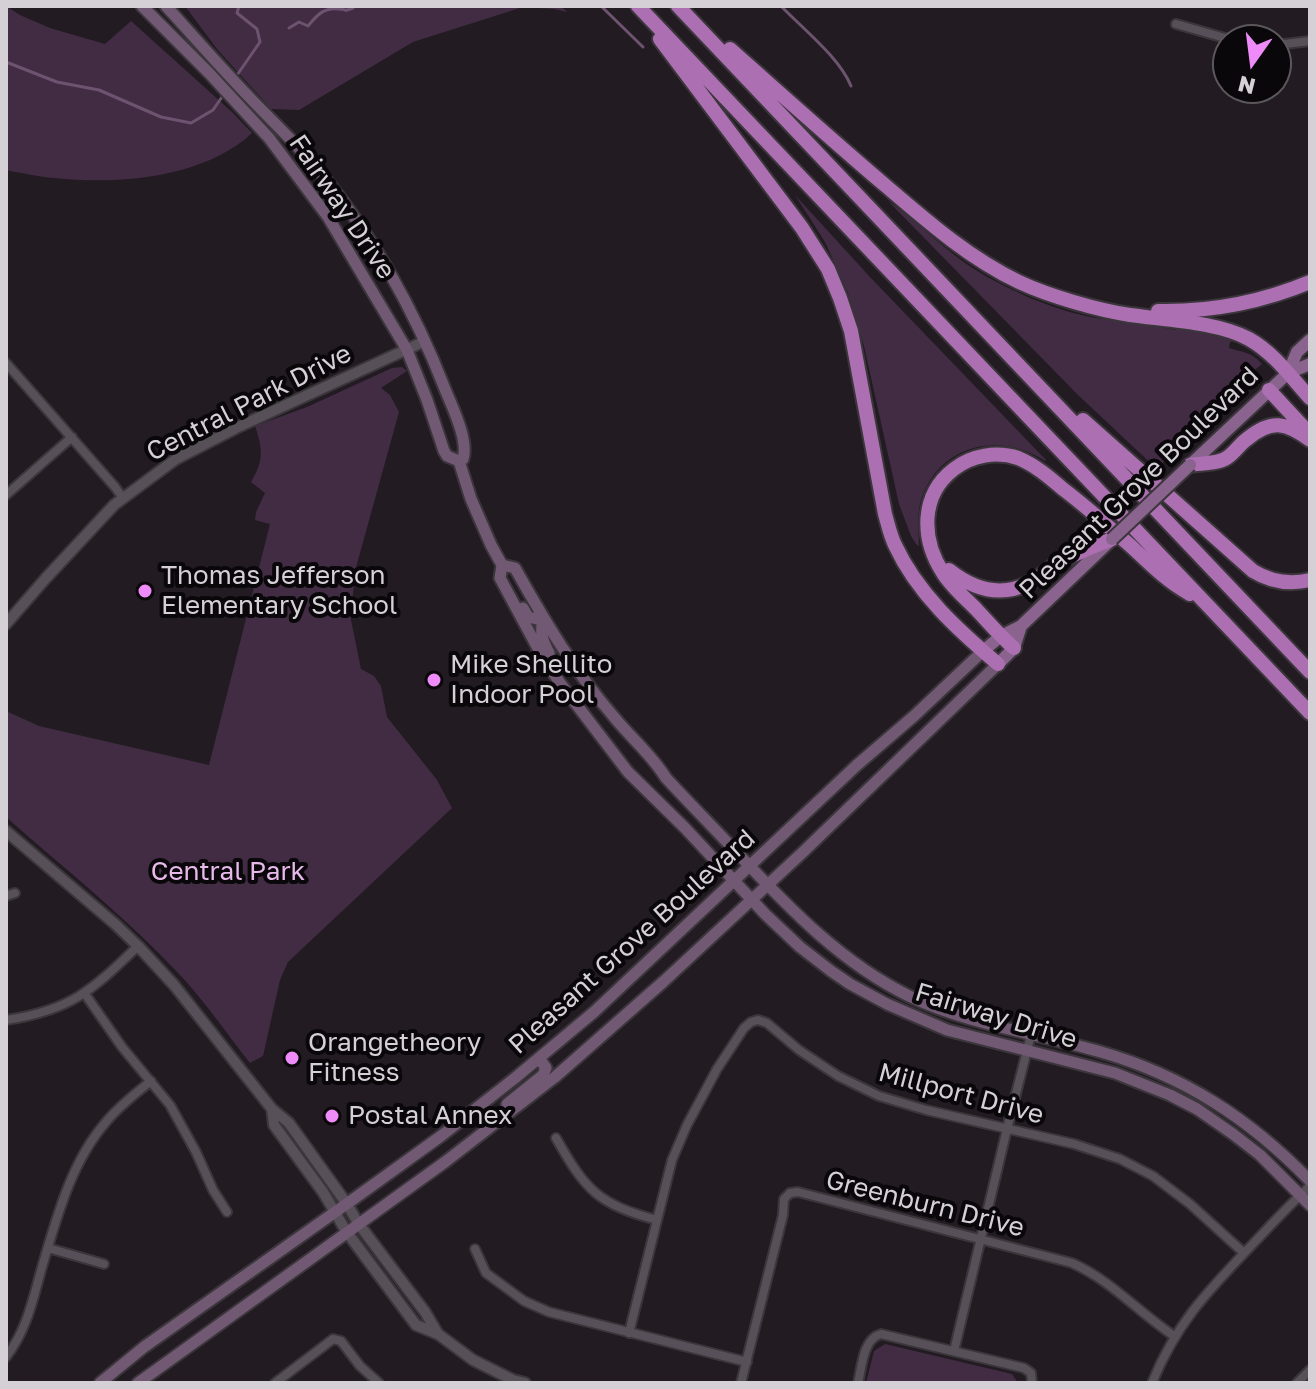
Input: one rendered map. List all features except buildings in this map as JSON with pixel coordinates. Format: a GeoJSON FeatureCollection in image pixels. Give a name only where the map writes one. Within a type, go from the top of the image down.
{"type":"FeatureCollection","features":[{"type":"Feature","properties":{"kind":"highway"},"geometry":{"type":"LineString","coordinates":[[638,6],[1310,713]]}},
{"type":"Feature","properties":{"kind":"highway"},"geometry":{"type":"LineString","coordinates":[[638,6],[802,228],[828,269],[851,331],[893,542],[916,583],[967,638],[998,664]]}},
{"type":"Feature","properties":{"kind":"highway"},"geometry":{"type":"LineString","coordinates":[[680,6],[828,137],[971,255],[1022,283],[1060,297],[1125,314],[1230,331],[1256,343],[1310,398]]}},
{"type":"Feature","properties":{"kind":"highway"},"geometry":{"type":"LineString","coordinates":[[680,6],[1310,672]]}},
{"type":"Feature","properties":{"kind":"highway"},"geometry":{"type":"LineString","coordinates":[[1102,308],[1203,310],[1263,299],[1310,282]]}},
{"type":"Feature","properties":{"kind":"highway"},"geometry":{"type":"LineString","coordinates":[[993,337],[1253,571],[1287,583],[1310,580]]}},
{"type":"Feature","properties":{"kind":"highway"},"geometry":{"type":"LineString","coordinates":[[1269,390],[1310,438]]}},
{"type":"Feature","properties":{"kind":"highway"},"geometry":{"type":"LineString","coordinates":[[1190,465],[1225,460],[1246,439],[1267,425],[1291,427],[1310,438]]}},
{"type":"Feature","properties":{"kind":"highway"},"geometry":{"type":"LineString","coordinates":[[1014,648],[943,574],[929,543],[926,522],[930,502],[939,484],[953,469],[973,458],[992,454],[1010,456],[1040,470],[1089,509],[1173,585],[1203,602]]}},
{"type":"Feature","properties":{"kind":"highway"},"geometry":{"type":"LineString","coordinates":[[938,563],[967,583],[999,591],[1028,584],[1054,566],[1083,557],[1112,539]]}},
{"type":"Feature","properties":{"kind":"main road","name":"Fairway Drive"},"geometry":{"type":"LineString","coordinates":[[142,6],[255,103],[309,159],[354,215],[396,283],[425,341],[465,447],[463,459],[459,461]]}},
{"type":"Feature","properties":{"kind":"main road","name":"Fairway Drive"},"geometry":{"type":"LineString","coordinates":[[166,6],[328,217],[407,350],[444,451],[447,456],[459,461],[471,499],[502,565],[515,568],[543,618],[614,719],[767,884],[833,947],[905,994],[945,1011],[1124,1059],[1182,1083],[1248,1124],[1310,1184]]}},
{"type":"Feature","properties":{"kind":"main road","name":"Pleasant Grove Boulevard"},"geometry":{"type":"LineString","coordinates":[[1288,373],[1297,352],[1310,340]]}},
{"type":"Feature","properties":{"kind":"main road","name":"Pleasant Grove Boulevard"},"geometry":{"type":"LineString","coordinates":[[1112,539],[1288,373],[1310,364]]}},
{"type":"Feature","properties":{"kind":"main road","name":"Pleasant Grove Boulevard"},"geometry":{"type":"LineString","coordinates":[[100,1383],[144,1347],[441,1136],[594,1012],[983,651],[1001,636],[1021,626],[1083,557]]}},
{"type":"Feature","properties":{"kind":"main road"},"geometry":{"type":"LineString","coordinates":[[502,565],[500,578],[509,581],[528,617],[543,618],[542,640],[558,669],[560,683]]}},
{"type":"Feature","properties":{"kind":"main road","name":"Fairway Drive"},"geometry":{"type":"LineString","coordinates":[[500,578],[560,683],[628,772],[751,899],[800,947],[831,971],[868,995],[947,1030],[1115,1073],[1182,1101],[1246,1144],[1310,1205]]}},
{"type":"Feature","properties":{"kind":"main road","name":"Pleasant Grove Boulevard"},"geometry":{"type":"LineString","coordinates":[[138,1383],[445,1162],[585,1052],[998,664],[1014,648],[1021,626]]}},
{"type":"Feature","properties":{"kind":"main road"},"geometry":{"type":"LineString","coordinates":[[491,1125],[491,1117],[543,1075],[546,1068],[539,1058]]}},
{"type":"Feature","properties":{"kind":"street"},"geometry":{"type":"LineString","coordinates":[[1176,24],[1212,34]]}},
{"type":"Feature","properties":{"kind":"street","name":"Central Park Drive"},"geometry":{"type":"LineString","coordinates":[[6,624],[123,498],[176,459],[425,341]]}},
{"type":"Feature","properties":{"kind":"street"},"geometry":{"type":"LineString","coordinates":[[6,363],[123,498]]}},
{"type":"Feature","properties":{"kind":"street"},"geometry":{"type":"LineString","coordinates":[[6,495],[72,437]]}},
{"type":"Feature","properties":{"kind":"street"},"geometry":{"type":"LineString","coordinates":[[6,831],[115,924],[174,985],[272,1109],[289,1123],[438,1334]]}},
{"type":"Feature","properties":{"kind":"street"},"geometry":{"type":"LineString","coordinates":[[6,1020],[39,1014],[85,994],[138,946]]}},
{"type":"Feature","properties":{"kind":"street"},"geometry":{"type":"LineString","coordinates":[[85,994],[179,1120],[227,1212]]}},
{"type":"Feature","properties":{"kind":"street","name":"Millport Drive"},"geometry":{"type":"LineString","coordinates":[[629,1333],[672,1160],[717,1069],[744,1028],[758,1020],[767,1023],[825,1067],[879,1096],[1099,1151],[1120,1159],[1153,1176],[1190,1204],[1244,1253]]}},
{"type":"Feature","properties":{"kind":"street"},"geometry":{"type":"LineString","coordinates":[[954,1351],[1031,1035]]}},
{"type":"Feature","properties":{"kind":"street"},"geometry":{"type":"LineString","coordinates":[[6,1357],[27,1320],[71,1182],[91,1141],[117,1110],[151,1081]]}},
{"type":"Feature","properties":{"kind":"street"},"geometry":{"type":"LineString","coordinates":[[272,1109],[274,1125],[336,1212],[346,1231],[416,1325],[438,1334],[473,1360],[525,1383]]}},
{"type":"Feature","properties":{"kind":"street"},"geometry":{"type":"LineString","coordinates":[[556,1138],[593,1192],[627,1212],[657,1220]]}},
{"type":"Feature","properties":{"kind":"street"},"geometry":{"type":"LineString","coordinates":[[1152,1383],[1174,1336],[1190,1312],[1310,1184]]}},
{"type":"Feature","properties":{"kind":"street","name":"Greenburn Drive"},"geometry":{"type":"LineString","coordinates":[[741,1383],[783,1215],[784,1199],[790,1193],[798,1192],[1057,1258],[1086,1269],[1174,1336]]}},
{"type":"Feature","properties":{"kind":"street"},"geometry":{"type":"LineString","coordinates":[[48,1248],[104,1264]]}},
{"type":"Feature","properties":{"kind":"street"},"geometry":{"type":"LineString","coordinates":[[475,1249],[486,1273],[524,1301],[549,1312],[747,1362]]}},
{"type":"Feature","properties":{"kind":"street"},"geometry":{"type":"LineString","coordinates":[[858,1383],[869,1342],[881,1334],[1024,1368],[1031,1373],[1032,1383]]}},
{"type":"Feature","properties":{"kind":"street"},"geometry":{"type":"LineString","coordinates":[[275,1383],[333,1339],[341,1341],[360,1366],[379,1383]]}},
{"type":"Feature","properties":{"kind":"street"},"geometry":{"type":"LineString","coordinates":[[1297,1383],[1310,1370]]}},
{"type":"Feature","properties":{"kind":"green space"},"geometry":{"type":"Polygon","coordinates":[[[6,6],[50,28],[105,44],[131,21],[252,133],[210,160],[159,175],[80,180],[6,170],[6,6]]]}},
{"type":"Feature","properties":{"kind":"green space"},"geometry":{"type":"Polygon","coordinates":[[[185,6],[561,6],[567,12],[523,7],[413,42],[299,110],[271,109],[217,49],[185,6]]]}},
{"type":"Feature","properties":{"kind":"green space"},"geometry":{"type":"Polygon","coordinates":[[[795,195],[1046,460],[1010,447],[992,445],[958,454],[931,479],[922,497],[918,515],[919,546],[911,536],[899,504],[864,346],[848,293],[825,242],[795,195]]]}},
{"type":"Feature","properties":{"kind":"green space"},"geometry":{"type":"Polygon","coordinates":[[[888,201],[965,263],[1028,297],[1096,318],[1205,332],[1234,341],[1230,342],[1229,348],[1250,355],[1262,364],[1157,469],[1078,395],[888,201]]]}},
{"type":"Feature","properties":{"kind":"green space","name":"Central Park"},"geometry":{"type":"Polygon","coordinates":[[[402,367],[407,371],[381,388],[390,395],[399,412],[355,571],[351,620],[361,669],[374,676],[381,686],[387,717],[437,780],[452,808],[288,962],[280,980],[263,1056],[250,1063],[181,976],[117,914],[6,817],[6,711],[39,726],[209,765],[270,524],[255,520],[265,493],[251,482],[261,455],[255,426],[307,407],[392,368],[402,367]]]}},
{"type":"Feature","properties":{"kind":"green space"},"geometry":{"type":"Polygon","coordinates":[[[885,1344],[1012,1374],[1018,1383],[866,1383],[874,1351],[885,1344]]]}},
{"type":"Feature","properties":{"kind":"waterway"},"geometry":{"type":"LineString","coordinates":[[235,78],[260,42],[257,29],[237,13],[239,6]]}},
{"type":"Feature","properties":{"kind":"waterway"},"geometry":{"type":"LineString","coordinates":[[289,28],[299,22],[308,26],[325,11],[346,10],[353,6]]}},
{"type":"Feature","properties":{"kind":"waterway"},"geometry":{"type":"LineString","coordinates":[[377,6],[382,6]]}},
{"type":"Feature","properties":{"kind":"waterway"},"geometry":{"type":"LineString","coordinates":[[601,6],[643,47]]}},
{"type":"Feature","properties":{"kind":"waterway"},"geometry":{"type":"LineString","coordinates":[[781,6],[829,54],[851,86]]}},
{"type":"Feature","properties":{"kind":"waterway"},"geometry":{"type":"LineString","coordinates":[[6,62],[57,82],[99,90],[161,117],[191,123],[213,110],[224,94]]}},
{"type":"Feature","properties":{"kind":"place","name":"Thomas Jefferson Elementary School"},"geometry":{"type":"Point","coordinates":[145,591]}},
{"type":"Feature","properties":{"kind":"place","name":"Mike Shellito Indoor Pool"},"geometry":{"type":"Point","coordinates":[434,680]}},
{"type":"Feature","properties":{"kind":"place","name":"Orangetheory Fitness"},"geometry":{"type":"Point","coordinates":[292,1058]}},
{"type":"Feature","properties":{"kind":"place","name":"Postal Annex"},"geometry":{"type":"Point","coordinates":[332,1116]}}]}
